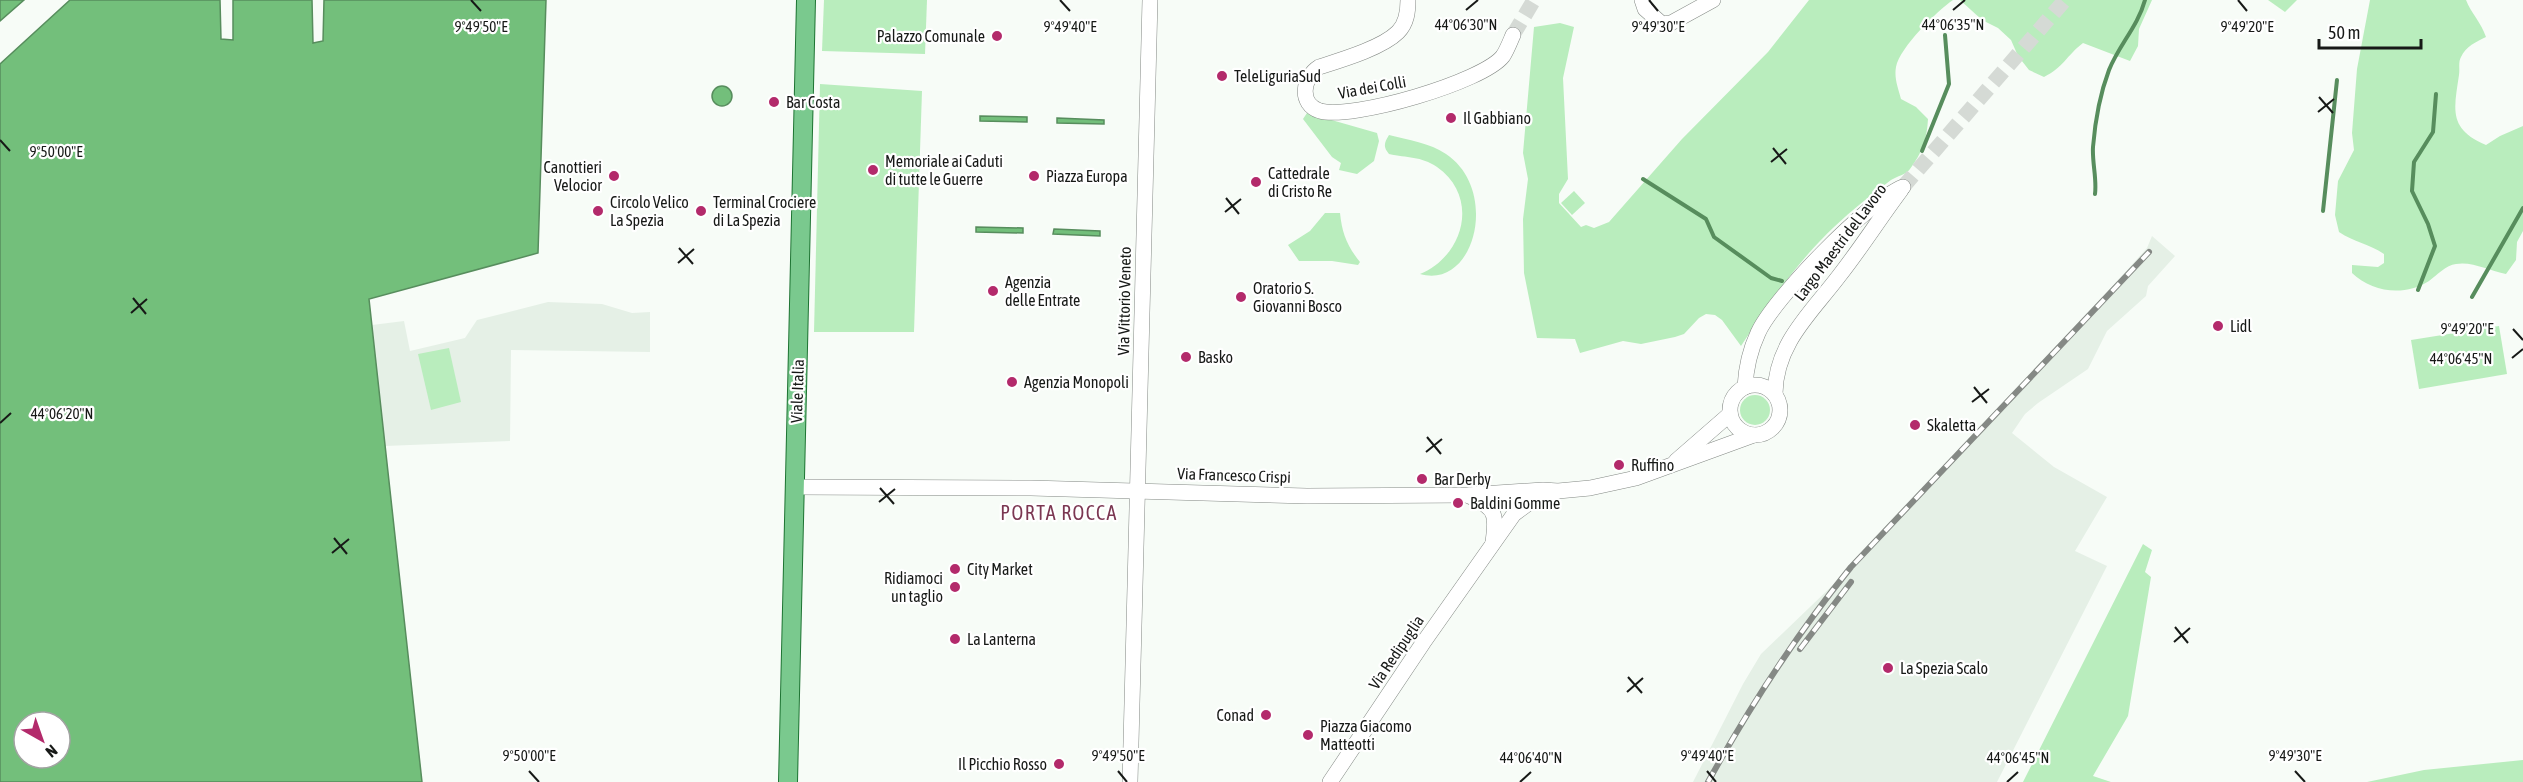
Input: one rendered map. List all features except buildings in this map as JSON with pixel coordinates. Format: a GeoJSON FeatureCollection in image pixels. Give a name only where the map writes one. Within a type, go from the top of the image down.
{"type":"FeatureCollection","features":[{"type":"Feature","properties":{"kind":"main road","name":"Viale Italia"},"geometry":{"type":"LineString","coordinates":[[788,782],[806,0]]}},
{"type":"Feature","properties":{"kind":"street","name":"Via Vittorio Veneto"},"geometry":{"type":"LineString","coordinates":[[1130,782],[1150,0]]}},
{"type":"Feature","properties":{"kind":"street","name":"Via dei Colli"},"geometry":{"type":"LineString","coordinates":[[1408,0],[1407,17],[1404,24],[1390,38],[1319,67],[1310,74],[1305,88],[1311,105],[1320,111],[1361,110],[1446,87],[1482,70],[1502,57],[1513,35]]}},
{"type":"Feature","properties":{"kind":"street"},"geometry":{"type":"LineString","coordinates":[[1642,0],[1645,9],[1662,24],[1671,23],[1713,0]]}},
{"type":"Feature","properties":{"kind":"street","name":"Largo Maestri del Lavoro"},"geometry":{"type":"LineString","coordinates":[[1730,414],[1734,396],[1745,387],[1746,369],[1758,331],[1784,296],[1865,211],[1888,193],[1903,187],[1840,275],[1794,332],[1781,356],[1775,378],[1775,393],[1780,404],[1779,419],[1770,430],[1754,435]]}},
{"type":"Feature","properties":{"kind":"street"},"geometry":{"type":"LineString","coordinates":[[1745,387],[1761,385],[1775,393]]}},
{"type":"Feature","properties":{"kind":"street","name":"Via Francesco Crispi"},"geometry":{"type":"LineString","coordinates":[[1669,467],[1730,414]]}},
{"type":"Feature","properties":{"kind":"street"},"geometry":{"type":"LineString","coordinates":[[1730,414],[1739,429],[1754,435]]}},
{"type":"Feature","properties":{"kind":"street","name":"Via Francesco Crispi"},"geometry":{"type":"LineString","coordinates":[[794,487],[1138,490],[1307,496],[1467,495],[1543,489],[1558,491],[1590,488],[1636,478],[1754,435]]}},
{"type":"Feature","properties":{"kind":"street","name":"Via Redipuglia"},"geometry":{"type":"LineString","coordinates":[[1330,782],[1520,507],[1558,491]]}},
{"type":"Feature","properties":{"kind":"street"},"geometry":{"type":"LineString","coordinates":[[1467,495],[1487,504],[1494,513],[1496,524],[1493,543]]}},
{"type":"Feature","properties":{"kind":"shaded area"},"geometry":{"type":"Polygon","coordinates":[[[0,0],[24,0],[0,21],[0,0]]]}},
{"type":"Feature","properties":{"kind":"shaded area"},"geometry":{"type":"Polygon","coordinates":[[[70,0],[220,0],[221,39],[233,40],[233,0],[312,0],[313,43],[323,41],[324,0],[546,0],[538,253],[369,299],[422,782],[0,782],[0,64],[70,0]]]}},
{"type":"Feature","properties":{"kind":"shaded area"},"geometry":{"type":"Polygon","coordinates":[[[824,0],[927,0],[925,54],[822,51],[824,0]]]}},
{"type":"Feature","properties":{"kind":"shaded area"},"geometry":{"type":"Polygon","coordinates":[[[1809,0],[1953,0],[1938,12],[1912,40],[1896,67],[1896,79],[1901,99],[1916,107],[1928,119],[1923,145],[1910,169],[1869,197],[1821,240],[1784,284],[1741,346],[1722,320],[1715,315],[1706,314],[1684,334],[1675,337],[1641,344],[1623,341],[1580,353],[1575,339],[1537,338],[1524,273],[1523,219],[1528,179],[1523,153],[1534,27],[1560,23],[1574,27],[1563,78],[1568,179],[1559,194],[1559,203],[1581,227],[1586,225],[1594,228],[1609,222],[1682,139],[1768,52],[1809,0]]]}},
{"type":"Feature","properties":{"kind":"shaded area"},"geometry":{"type":"Polygon","coordinates":[[[1960,0],[2152,0],[2139,29],[2138,46],[2130,61],[2083,43],[2056,69],[2044,77],[2029,70],[2018,56],[2011,40],[1998,28],[1982,20],[1960,0]]]}},
{"type":"Feature","properties":{"kind":"shaded area"},"geometry":{"type":"Polygon","coordinates":[[[2268,0],[2297,0],[2285,12],[2268,0]]]}},
{"type":"Feature","properties":{"kind":"shaded area"},"geometry":{"type":"Polygon","coordinates":[[[2370,0],[2466,0],[2484,32],[2486,37],[2468,47],[2460,59],[2455,108],[2459,125],[2474,139],[2486,145],[2523,126],[2523,231],[2517,242],[2516,260],[2506,274],[2462,263],[2445,268],[2419,286],[2399,291],[2369,285],[2352,273],[2352,265],[2378,267],[2384,263],[2384,254],[2339,232],[2335,215],[2338,181],[2354,150],[2352,133],[2357,69],[2370,0]]]}},
{"type":"Feature","properties":{"kind":"shaded area"},"geometry":{"type":"Polygon","coordinates":[[[820,84],[922,91],[914,332],[814,332],[820,84]]]}},
{"type":"Feature","properties":{"kind":"shaded area"},"geometry":{"type":"Polygon","coordinates":[[[722,86],[729,89],[732,96],[729,103],[722,106],[715,103],[712,96],[715,89],[722,86]]]}},
{"type":"Feature","properties":{"kind":"shaded area"},"geometry":{"type":"Polygon","coordinates":[[[1307,113],[1377,133],[1379,141],[1374,161],[1357,174],[1339,170],[1341,163],[1332,157],[1303,119],[1307,113]]]}},
{"type":"Feature","properties":{"kind":"shaded area"},"geometry":{"type":"Polygon","coordinates":[[[980,116],[1027,117],[1027,122],[980,121],[980,116]]]}},
{"type":"Feature","properties":{"kind":"shaded area"},"geometry":{"type":"Polygon","coordinates":[[[1057,118],[1104,120],[1104,124],[1057,123],[1057,118]]]}},
{"type":"Feature","properties":{"kind":"shaded area"},"geometry":{"type":"Polygon","coordinates":[[[1389,135],[1426,144],[1440,150],[1463,170],[1472,190],[1476,212],[1474,234],[1467,253],[1455,267],[1439,275],[1420,274],[1447,254],[1456,240],[1461,225],[1462,209],[1459,194],[1450,179],[1431,163],[1389,154],[1385,145],[1389,135]]]}},
{"type":"Feature","properties":{"kind":"shaded area"},"geometry":{"type":"Polygon","coordinates":[[[1574,191],[1585,203],[1572,215],[1561,203],[1574,191]]]}},
{"type":"Feature","properties":{"kind":"shaded area"},"geometry":{"type":"Polygon","coordinates":[[[1325,213],[1340,213],[1348,245],[1360,262],[1358,265],[1332,261],[1299,261],[1288,245],[1310,231],[1325,213]]]}},
{"type":"Feature","properties":{"kind":"shaded area"},"geometry":{"type":"Polygon","coordinates":[[[976,227],[1023,228],[1023,233],[976,232],[976,227]]]}},
{"type":"Feature","properties":{"kind":"shaded area"},"geometry":{"type":"Polygon","coordinates":[[[1054,229],[1100,231],[1100,236],[1053,234],[1054,229]]]}},
{"type":"Feature","properties":{"kind":"shaded area"},"geometry":{"type":"Polygon","coordinates":[[[2152,236],[2175,256],[2148,286],[2146,296],[2107,331],[2088,369],[2038,403],[2025,414],[2012,433],[2054,467],[2107,497],[2075,551],[2107,566],[1997,782],[1693,782],[1743,684],[1761,654],[1836,582],[2003,408],[2147,248],[2152,236]]]}},
{"type":"Feature","properties":{"kind":"shaded area"},"geometry":{"type":"Polygon","coordinates":[[[548,302],[602,304],[632,313],[650,312],[650,352],[511,350],[510,441],[385,446],[372,325],[404,321],[410,351],[465,338],[477,320],[548,302]]]}},
{"type":"Feature","properties":{"kind":"shaded area"},"geometry":{"type":"Polygon","coordinates":[[[2499,326],[2507,374],[2419,389],[2411,340],[2499,326]]]}},
{"type":"Feature","properties":{"kind":"shaded area"},"geometry":{"type":"Polygon","coordinates":[[[449,348],[461,402],[431,410],[418,354],[449,348]]]}},
{"type":"Feature","properties":{"kind":"shaded area"},"geometry":{"type":"Polygon","coordinates":[[[1755,395],[1761,396],[1769,404],[1769,416],[1761,424],[1755,425],[1749,424],[1741,416],[1740,410],[1741,404],[1749,396],[1755,395]]]}},
{"type":"Feature","properties":{"kind":"shaded area"},"geometry":{"type":"Polygon","coordinates":[[[2143,544],[2152,550],[2145,572],[2151,577],[2128,716],[2093,776],[2111,782],[2023,782],[2143,544]]]}},
{"type":"Feature","properties":{"kind":"shaded area"},"geometry":{"type":"Polygon","coordinates":[[[2523,760],[2523,782],[2367,782],[2424,770],[2523,760]]]}},
{"type":"Feature","properties":{"kind":"waterway"},"geometry":{"type":"LineString","coordinates":[[2095,194],[2093,147],[2103,89],[2113,61],[2138,18],[2145,0]]}},
{"type":"Feature","properties":{"kind":"waterway"},"geometry":{"type":"LineString","coordinates":[[1922,151],[1949,84],[1945,35]]}},
{"type":"Feature","properties":{"kind":"waterway"},"geometry":{"type":"LineString","coordinates":[[2323,211],[2337,80]]}},
{"type":"Feature","properties":{"kind":"waterway"},"geometry":{"type":"LineString","coordinates":[[2418,290],[2435,246],[2428,224],[2412,191],[2414,162],[2433,132],[2436,94]]}},
{"type":"Feature","properties":{"kind":"waterway"},"geometry":{"type":"LineString","coordinates":[[1643,179],[1706,219],[1714,237],[1771,278],[1782,281]]}},
{"type":"Feature","properties":{"kind":"waterway"},"geometry":{"type":"LineString","coordinates":[[2472,297],[2523,208]]}},
{"type":"Feature","properties":{"kind":"tunnel"},"geometry":{"type":"LineString","coordinates":[[1513,35],[1534,0]]}},
{"type":"Feature","properties":{"kind":"tunnel"},"geometry":{"type":"LineString","coordinates":[[1903,187],[2065,0]]}},
{"type":"Feature","properties":{"kind":"railway"},"geometry":{"type":"LineString","coordinates":[[1708,782],[1740,726],[1775,672],[1811,619],[1851,567],[2149,252]]}},
{"type":"Feature","properties":{"kind":"railway"},"geometry":{"type":"LineString","coordinates":[[1800,649],[1851,582]]}},
{"type":"Feature","properties":{"kind":"place","name":"Palazzo Comunale"},"geometry":{"type":"Point","coordinates":[997,36]}},
{"type":"Feature","properties":{"kind":"place","name":"TeleLiguriaSud"},"geometry":{"type":"Point","coordinates":[1222,76]}},
{"type":"Feature","properties":{"kind":"place","name":"Bar Costa"},"geometry":{"type":"Point","coordinates":[774,102]}},
{"type":"Feature","properties":{"kind":"place","name":"Il Gabbiano"},"geometry":{"type":"Point","coordinates":[1451,118]}},
{"type":"Feature","properties":{"kind":"place","name":"Memoriale ai Caduti di tutte le Guerre"},"geometry":{"type":"Point","coordinates":[873,170]}},
{"type":"Feature","properties":{"kind":"place","name":"Canottieri Velocior"},"geometry":{"type":"Point","coordinates":[614,176]}},
{"type":"Feature","properties":{"kind":"place","name":"Piazza Europa"},"geometry":{"type":"Point","coordinates":[1034,176]}},
{"type":"Feature","properties":{"kind":"place","name":"Cattedrale di Cristo Re"},"geometry":{"type":"Point","coordinates":[1256,182]}},
{"type":"Feature","properties":{"kind":"place","name":"Circolo Velico La Spezia"},"geometry":{"type":"Point","coordinates":[598,211]}},
{"type":"Feature","properties":{"kind":"place","name":"Terminal Crociere di La Spezia"},"geometry":{"type":"Point","coordinates":[701,211]}},
{"type":"Feature","properties":{"kind":"place","name":"Agenzia delle Entrate"},"geometry":{"type":"Point","coordinates":[993,291]}},
{"type":"Feature","properties":{"kind":"place","name":"Oratorio S. Giovanni Bosco"},"geometry":{"type":"Point","coordinates":[1241,297]}},
{"type":"Feature","properties":{"kind":"place","name":"Lidl"},"geometry":{"type":"Point","coordinates":[2218,326]}},
{"type":"Feature","properties":{"kind":"place","name":"Basko"},"geometry":{"type":"Point","coordinates":[1186,357]}},
{"type":"Feature","properties":{"kind":"place","name":"Agenzia Monopoli"},"geometry":{"type":"Point","coordinates":[1012,382]}},
{"type":"Feature","properties":{"kind":"place","name":"Skaletta"},"geometry":{"type":"Point","coordinates":[1915,425]}},
{"type":"Feature","properties":{"kind":"place","name":"Ruffino"},"geometry":{"type":"Point","coordinates":[1619,465]}},
{"type":"Feature","properties":{"kind":"place","name":"Bar Derby"},"geometry":{"type":"Point","coordinates":[1422,479]}},
{"type":"Feature","properties":{"kind":"place","name":"Baldini Gomme"},"geometry":{"type":"Point","coordinates":[1458,503]}},
{"type":"Feature","properties":{"kind":"place","name":"City Market"},"geometry":{"type":"Point","coordinates":[955,569]}},
{"type":"Feature","properties":{"kind":"place","name":"Ridiamoci un taglio"},"geometry":{"type":"Point","coordinates":[955,587]}},
{"type":"Feature","properties":{"kind":"place","name":"La Lanterna"},"geometry":{"type":"Point","coordinates":[955,639]}},
{"type":"Feature","properties":{"kind":"place","name":"La Spezia Scalo"},"geometry":{"type":"Point","coordinates":[1888,668]}},
{"type":"Feature","properties":{"kind":"place","name":"Conad"},"geometry":{"type":"Point","coordinates":[1266,715]}},
{"type":"Feature","properties":{"kind":"place","name":"Piazza Giacomo Matteotti"},"geometry":{"type":"Point","coordinates":[1308,735]}},
{"type":"Feature","properties":{"kind":"place","name":"Il Picchio Rosso"},"geometry":{"type":"Point","coordinates":[1059,764]}},
{"type":"Feature","properties":{"kind":"district","name":"PORTA ROCCA"},"geometry":{"type":"Point","coordinates":[1059,512]}}]}
